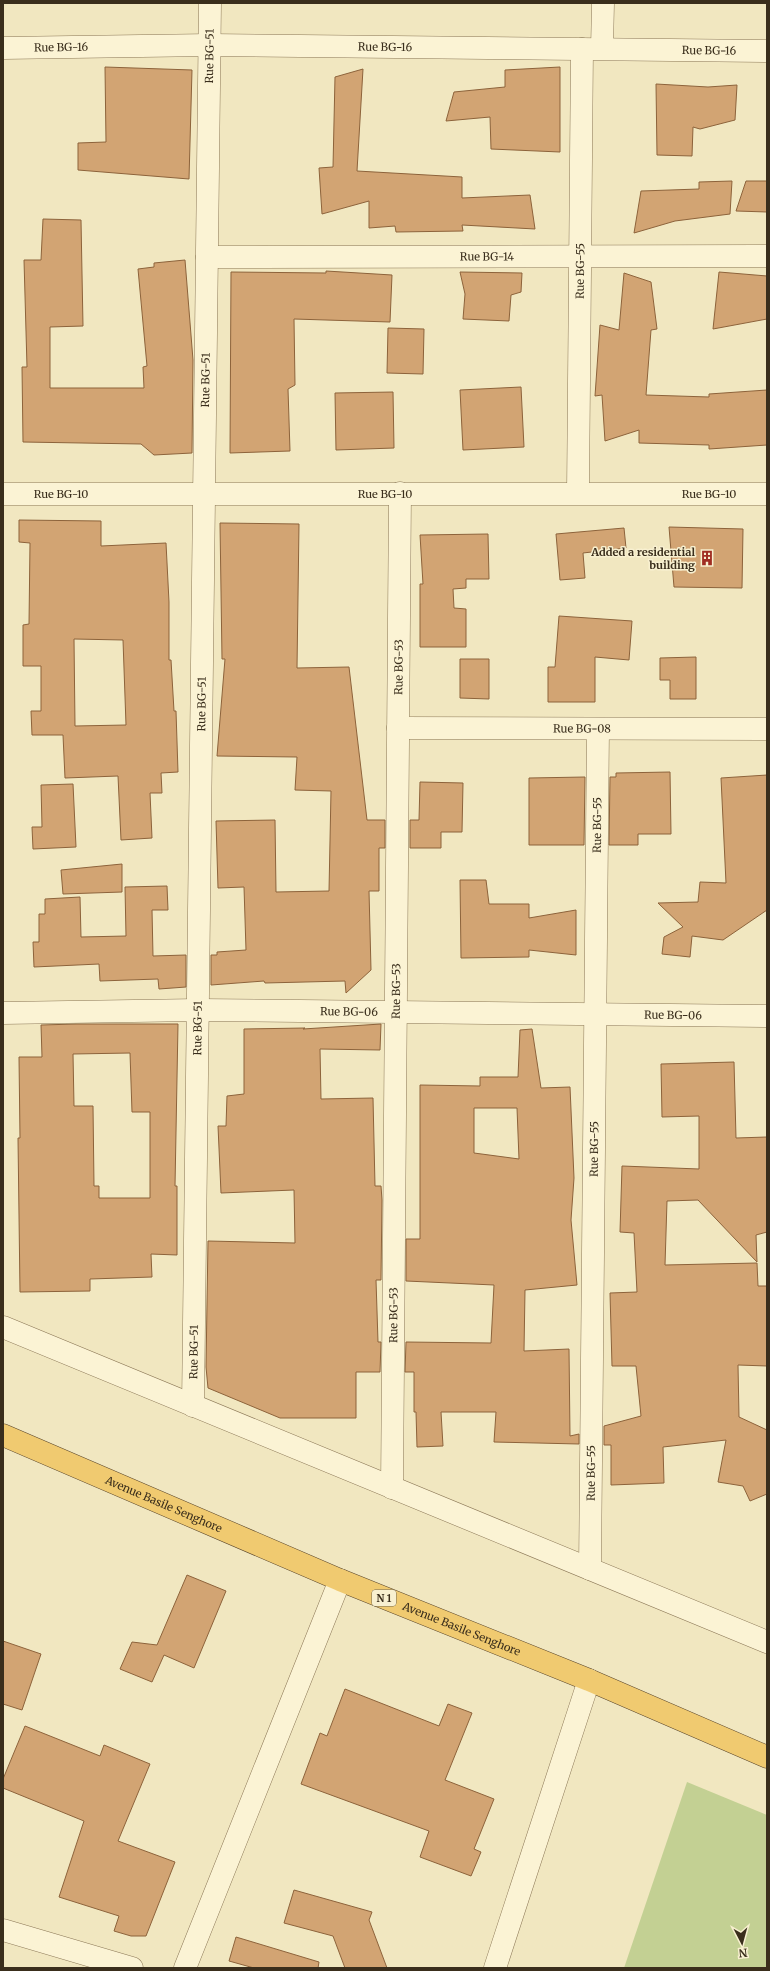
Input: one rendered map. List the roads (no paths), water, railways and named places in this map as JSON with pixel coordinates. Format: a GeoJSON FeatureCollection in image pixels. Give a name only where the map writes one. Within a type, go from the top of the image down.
{"type":"FeatureCollection","features":[{"type":"Feature","properties":{"kind":"highway","name":"Avenue Basile Senghore"},"geometry":{"type":"LineString","coordinates":[[3,1435],[340,1580],[589,1680],[767,1757]]}},
{"type":"Feature","properties":{"kind":"street","name":"Rue BG-51"},"geometry":{"type":"LineString","coordinates":[[193,1406],[210,3]]}},
{"type":"Feature","properties":{"kind":"street","name":"Rue BG-55"},"geometry":{"type":"LineString","coordinates":[[578,493],[580,256],[592,49],[603,3]]}},
{"type":"Feature","properties":{"kind":"street","name":"Rue BG-16"},"geometry":{"type":"LineString","coordinates":[[3,48],[210,45],[767,51]]}},
{"type":"Feature","properties":{"kind":"street","name":"Rue BG-14"},"geometry":{"type":"LineString","coordinates":[[207,256],[767,256]]}},
{"type":"Feature","properties":{"kind":"street","name":"Rue BG-53"},"geometry":{"type":"LineString","coordinates":[[392,1488],[400,493]]}},
{"type":"Feature","properties":{"kind":"street","name":"Rue BG-10"},"geometry":{"type":"LineString","coordinates":[[3,494],[767,494]]}},
{"type":"Feature","properties":{"kind":"street","name":"Rue BG-08"},"geometry":{"type":"LineString","coordinates":[[398,728],[767,730]]}},
{"type":"Feature","properties":{"kind":"street","name":"Rue BG-55"},"geometry":{"type":"LineString","coordinates":[[590,1569],[598,728]]}},
{"type":"Feature","properties":{"kind":"street","name":"Rue BG-06"},"geometry":{"type":"LineString","coordinates":[[3,1013],[198,1010],[767,1016]]}},
{"type":"Feature","properties":{"kind":"street"},"geometry":{"type":"LineString","coordinates":[[3,1327],[767,1642]]}},
{"type":"Feature","properties":{"kind":"street"},"geometry":{"type":"LineString","coordinates":[[185,1968],[340,1580]]}},
{"type":"Feature","properties":{"kind":"street"},"geometry":{"type":"LineString","coordinates":[[495,1968],[589,1680]]}},
{"type":"Feature","properties":{"kind":"street"},"geometry":{"type":"LineString","coordinates":[[3,1930],[132,1968]]}},
{"type":"Feature","properties":{"kind":"place","name":"Added a residential building"},"geometry":{"type":"Point","coordinates":[707,558]}}]}
